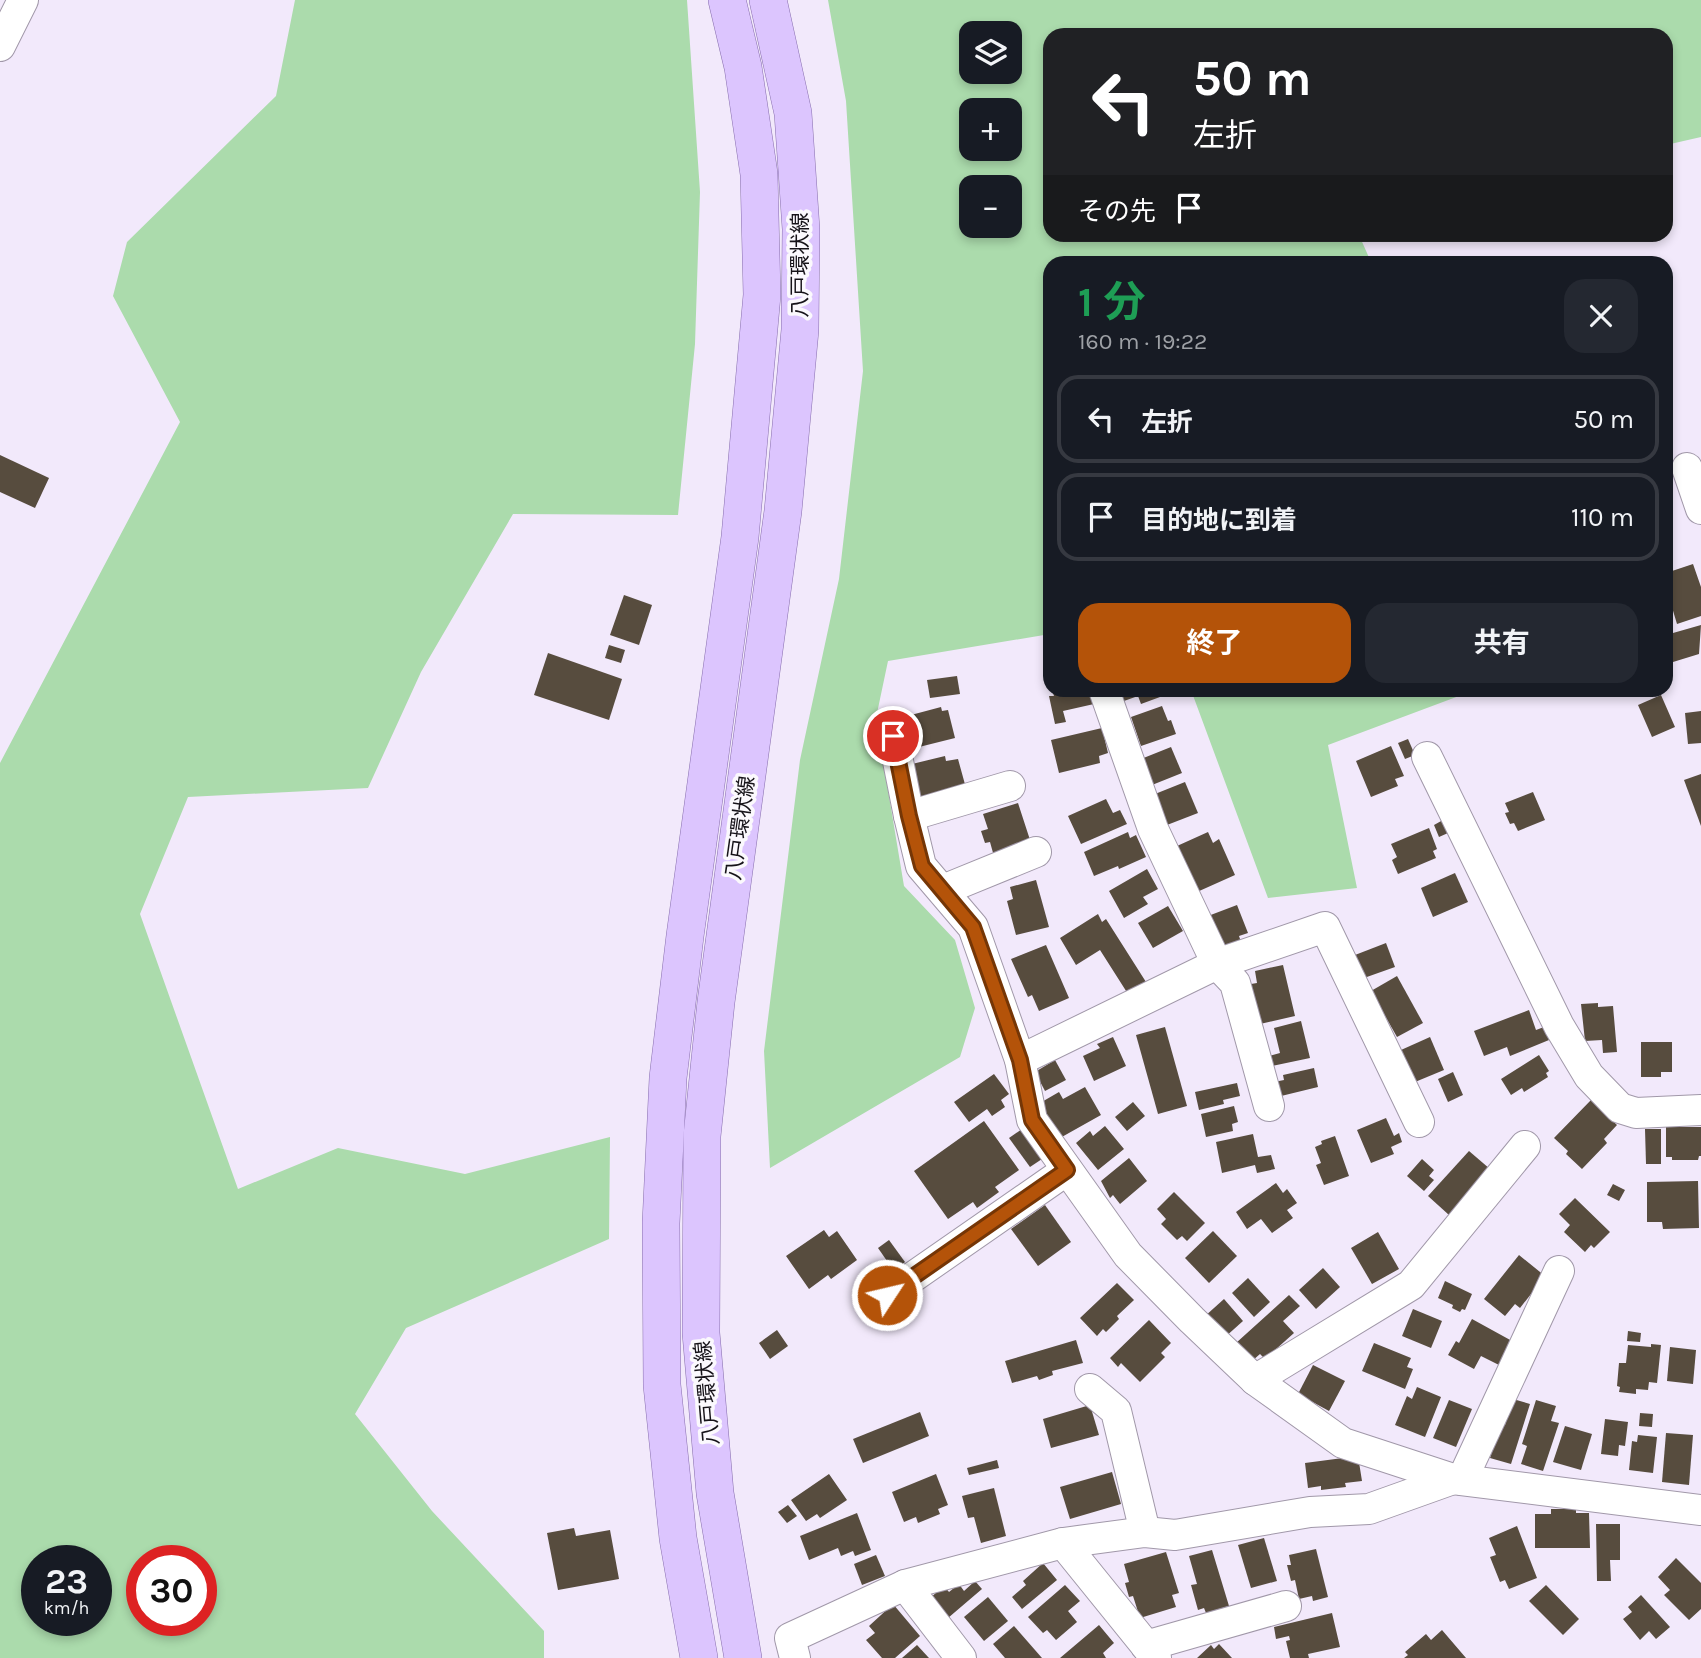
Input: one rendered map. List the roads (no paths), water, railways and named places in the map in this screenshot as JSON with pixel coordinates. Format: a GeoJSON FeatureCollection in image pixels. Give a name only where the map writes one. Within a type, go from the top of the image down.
{"type":"FeatureCollection","features":[{"type":"Feature","properties":{"kind":"main road","name":"八戸環状線"},"geometry":{"type":"LineString","coordinates":[[699,1658],[678,1538],[662,1385],[661,1223],[668,1078],[686,922],[740,537],[762,295],[759,174],[743,67],[727,0]]}},
{"type":"Feature","properties":{"kind":"main road","name":"八戸環状線"},"geometry":{"type":"LineString","coordinates":[[743,1658],[715,1493],[701,1333],[702,1136],[716,1002],[783,511],[800,330],[801,229],[793,113],[768,0]]}},
{"type":"Feature","properties":{"kind":"street"},"geometry":{"type":"LineString","coordinates":[[0,46],[23,0]]}},
{"type":"Feature","properties":{"kind":"street"},"geometry":{"type":"LineString","coordinates":[[1687,468],[1701,509]]}},
{"type":"Feature","properties":{"kind":"street"},"geometry":{"type":"LineString","coordinates":[[1106,697],[1153,829],[1217,964],[1235,983],[1269,1106]]}},
{"type":"Feature","properties":{"kind":"street"},"geometry":{"type":"LineString","coordinates":[[893,736],[922,866],[973,927],[1020,1060],[1032,1120],[1128,1255],[1192,1320],[1255,1380],[1343,1443],[1458,1480],[1701,1510]]}},
{"type":"Feature","properties":{"kind":"street"},"geometry":{"type":"LineString","coordinates":[[1427,757],[1559,1026],[1589,1076],[1620,1108],[1636,1113],[1701,1110]]}},
{"type":"Feature","properties":{"kind":"street"},"geometry":{"type":"LineString","coordinates":[[909,816],[1010,786]]}},
{"type":"Feature","properties":{"kind":"street"},"geometry":{"type":"LineString","coordinates":[[943,890],[1037,852]]}},
{"type":"Feature","properties":{"kind":"street"},"geometry":{"type":"LineString","coordinates":[[1020,1060],[1217,964],[1325,927],[1419,1122]]}},
{"type":"Feature","properties":{"kind":"street"},"geometry":{"type":"LineString","coordinates":[[1255,1380],[1411,1285],[1525,1146]]}},
{"type":"Feature","properties":{"kind":"street"},"geometry":{"type":"LineString","coordinates":[[887,1295],[1067,1170]]}},
{"type":"Feature","properties":{"kind":"street"},"geometry":{"type":"LineString","coordinates":[[795,1658],[790,1638],[905,1586],[1063,1544],[1146,1532],[1175,1535],[1310,1512],[1368,1509],[1458,1480],[1559,1271]]}},
{"type":"Feature","properties":{"kind":"street"},"geometry":{"type":"LineString","coordinates":[[1090,1389],[1116,1411],[1146,1532]]}},
{"type":"Feature","properties":{"kind":"street"},"geometry":{"type":"LineString","coordinates":[[1063,1544],[1151,1652],[1286,1606]]}},
{"type":"Feature","properties":{"kind":"street"},"geometry":{"type":"LineString","coordinates":[[905,1586],[961,1658]]}}]}
